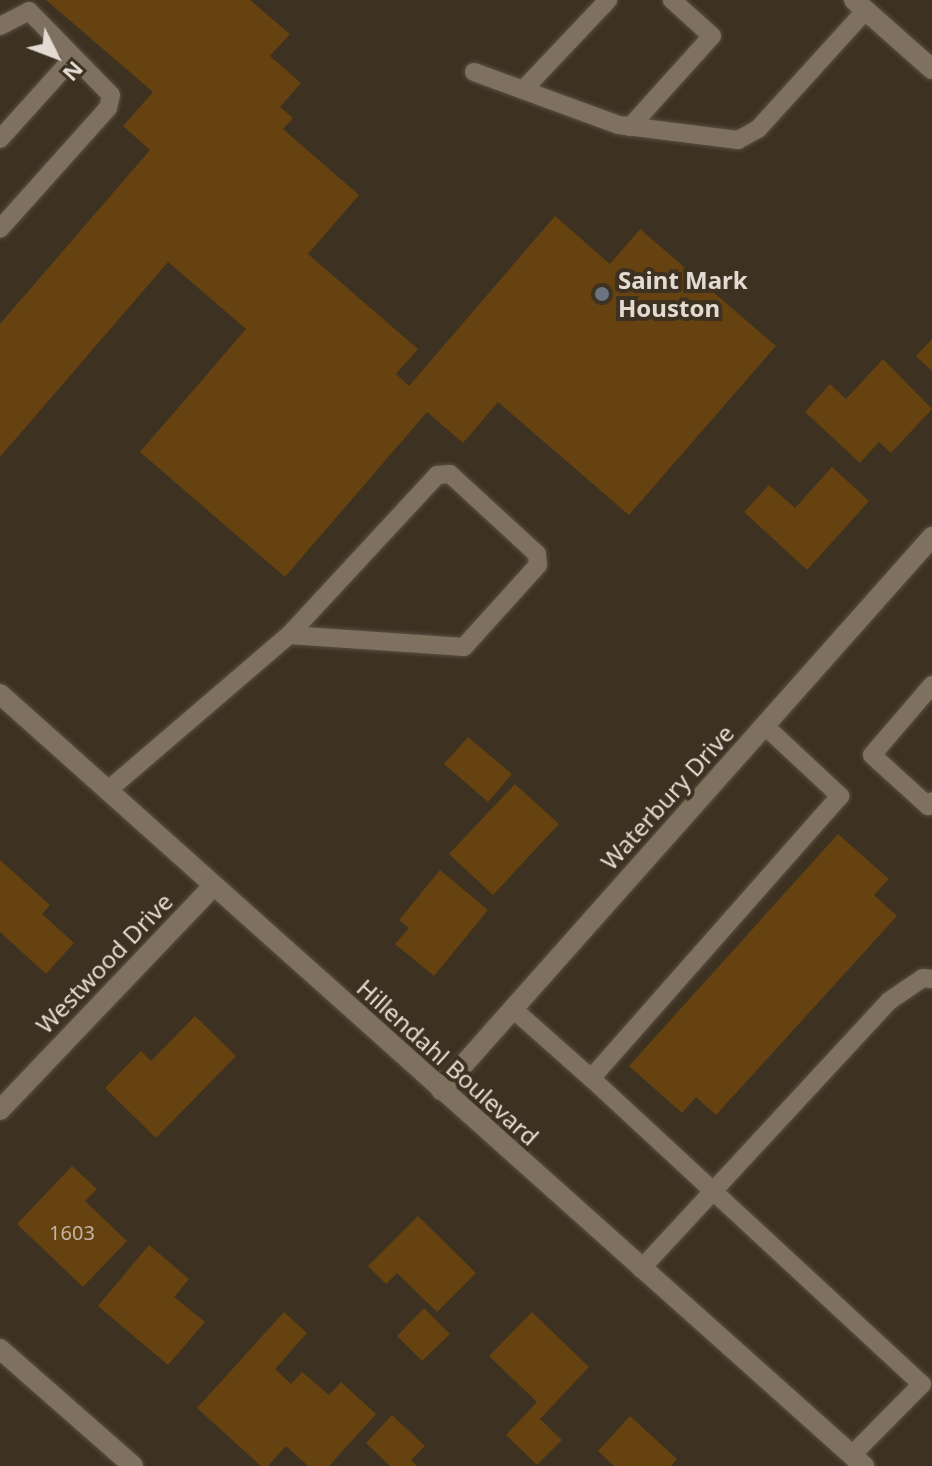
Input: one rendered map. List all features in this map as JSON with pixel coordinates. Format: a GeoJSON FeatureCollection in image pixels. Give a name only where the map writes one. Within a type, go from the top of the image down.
{"type":"FeatureCollection","features":[{"type":"Feature","properties":{"kind":"street"},"geometry":{"type":"LineString","coordinates":[[860,5],[932,69]]}},
{"type":"Feature","properties":{"kind":"street","name":"Waterbury Drive"},"geometry":{"type":"LineString","coordinates":[[441,1090],[932,537]]}},
{"type":"Feature","properties":{"kind":"street","name":"Hillendahl Boulevard"},"geometry":{"type":"LineString","coordinates":[[0,694],[858,1461]]}},
{"type":"Feature","properties":{"kind":"street","name":"Westwood Drive"},"geometry":{"type":"LineString","coordinates":[[0,1110],[213,886]]}},
{"type":"Feature","properties":{"kind":"street"},"geometry":{"type":"LineString","coordinates":[[0,1349],[133,1466]]}},
{"type":"Feature","properties":{"kind":"lane"},"geometry":{"type":"LineString","coordinates":[[523,90],[608,0]]}},
{"type":"Feature","properties":{"kind":"lane"},"geometry":{"type":"LineString","coordinates":[[630,127],[712,36],[672,0]]}},
{"type":"Feature","properties":{"kind":"lane"},"geometry":{"type":"LineString","coordinates":[[474,72],[630,127],[738,140],[758,129],[860,5]]}},
{"type":"Feature","properties":{"kind":"lane"},"geometry":{"type":"LineString","coordinates":[[0,26],[23,6],[111,95],[108,108],[0,229]]}},
{"type":"Feature","properties":{"kind":"lane"},"geometry":{"type":"LineString","coordinates":[[0,139],[73,58]]}},
{"type":"Feature","properties":{"kind":"lane"},"geometry":{"type":"LineString","coordinates":[[107,791],[289,635],[437,475],[450,474],[537,554],[538,565],[464,647],[289,635]]}},
{"type":"Feature","properties":{"kind":"lane"},"geometry":{"type":"LineString","coordinates":[[932,685],[872,755],[928,806],[932,801]]}},
{"type":"Feature","properties":{"kind":"lane"},"geometry":{"type":"LineString","coordinates":[[591,1078],[840,796],[765,726]]}},
{"type":"Feature","properties":{"kind":"lane"},"geometry":{"type":"LineString","coordinates":[[641,1269],[889,1001],[923,978],[932,979]]}},
{"type":"Feature","properties":{"kind":"lane"},"geometry":{"type":"LineString","coordinates":[[513,1009],[715,1190],[922,1384],[858,1461]]}},
{"type":"Feature","properties":{"kind":"building","name":"Saint Mark Houston"},"geometry":{"type":"Polygon","coordinates":[[[46,0],[250,0],[290,34],[270,56],[301,83],[280,107],[293,118],[283,129],[359,195],[308,254],[418,349],[396,374],[409,386],[555,216],[610,264],[640,229],[776,346],[629,515],[498,402],[463,443],[427,412],[285,577],[140,452],[246,329],[168,262],[0,457],[0,324],[150,150],[123,126],[153,92],[46,0]]]}},
{"type":"Feature","properties":{"kind":"building"},"geometry":{"type":"Polygon","coordinates":[[[932,339],[932,371],[916,356],[932,339]]]}},
{"type":"Feature","properties":{"kind":"building"},"geometry":{"type":"Polygon","coordinates":[[[883,359],[932,409],[891,453],[879,442],[860,463],[805,412],[830,384],[846,399],[883,359]]]}},
{"type":"Feature","properties":{"kind":"building"},"geometry":{"type":"Polygon","coordinates":[[[832,467],[869,501],[807,570],[744,512],[769,485],[795,508],[832,467]]]}},
{"type":"Feature","properties":{"kind":"building"},"geometry":{"type":"Polygon","coordinates":[[[468,737],[512,774],[488,802],[444,764],[468,737]]]}},
{"type":"Feature","properties":{"kind":"building"},"geometry":{"type":"Polygon","coordinates":[[[515,784],[559,824],[493,895],[449,854],[515,784]]]}},
{"type":"Feature","properties":{"kind":"building"},"geometry":{"type":"Polygon","coordinates":[[[838,834],[889,879],[874,895],[897,916],[716,1115],[696,1097],[682,1113],[629,1066],[838,834]]]}},
{"type":"Feature","properties":{"kind":"building"},"geometry":{"type":"Polygon","coordinates":[[[0,860],[50,905],[42,914],[74,943],[46,974],[0,932],[0,860]]]}},
{"type":"Feature","properties":{"kind":"building"},"geometry":{"type":"Polygon","coordinates":[[[440,870],[488,910],[434,976],[395,944],[409,928],[399,920],[440,870]]]}},
{"type":"Feature","properties":{"kind":"building"},"geometry":{"type":"Polygon","coordinates":[[[195,1016],[236,1056],[156,1138],[105,1088],[141,1051],[151,1061],[195,1016]]]}},
{"type":"Feature","properties":{"kind":"building"},"geometry":{"type":"Polygon","coordinates":[[[72,1166],[97,1189],[85,1201],[127,1241],[83,1287],[17,1224],[72,1166]]]}},
{"type":"Feature","properties":{"kind":"building"},"geometry":{"type":"Polygon","coordinates":[[[418,1216],[476,1273],[437,1312],[397,1273],[386,1284],[368,1266],[418,1216]]]}},
{"type":"Feature","properties":{"kind":"building"},"geometry":{"type":"Polygon","coordinates":[[[149,1245],[189,1279],[174,1297],[205,1322],[168,1365],[98,1306],[149,1245]]]}},
{"type":"Feature","properties":{"kind":"building"},"geometry":{"type":"Polygon","coordinates":[[[424,1308],[450,1334],[422,1361],[397,1336],[424,1308]]]}},
{"type":"Feature","properties":{"kind":"building"},"geometry":{"type":"Polygon","coordinates":[[[284,1312],[307,1333],[275,1369],[291,1384],[302,1372],[329,1395],[341,1382],[376,1414],[329,1466],[308,1466],[286,1446],[268,1466],[261,1466],[197,1408],[284,1312]]]}},
{"type":"Feature","properties":{"kind":"building"},"geometry":{"type":"Polygon","coordinates":[[[532,1312],[589,1367],[540,1419],[562,1440],[537,1465],[506,1435],[537,1402],[489,1356],[532,1312]]]}},
{"type":"Feature","properties":{"kind":"building"},"geometry":{"type":"Polygon","coordinates":[[[392,1415],[425,1446],[411,1460],[417,1466],[390,1466],[366,1443],[392,1415]]]}},
{"type":"Feature","properties":{"kind":"building"},"geometry":{"type":"Polygon","coordinates":[[[630,1416],[677,1459],[671,1466],[614,1466],[598,1451],[630,1416]]]}},
{"type":"Feature","properties":{"kind":"place","name":"Saint Mark Houston"},"geometry":{"type":"Point","coordinates":[602,294]}}]}
